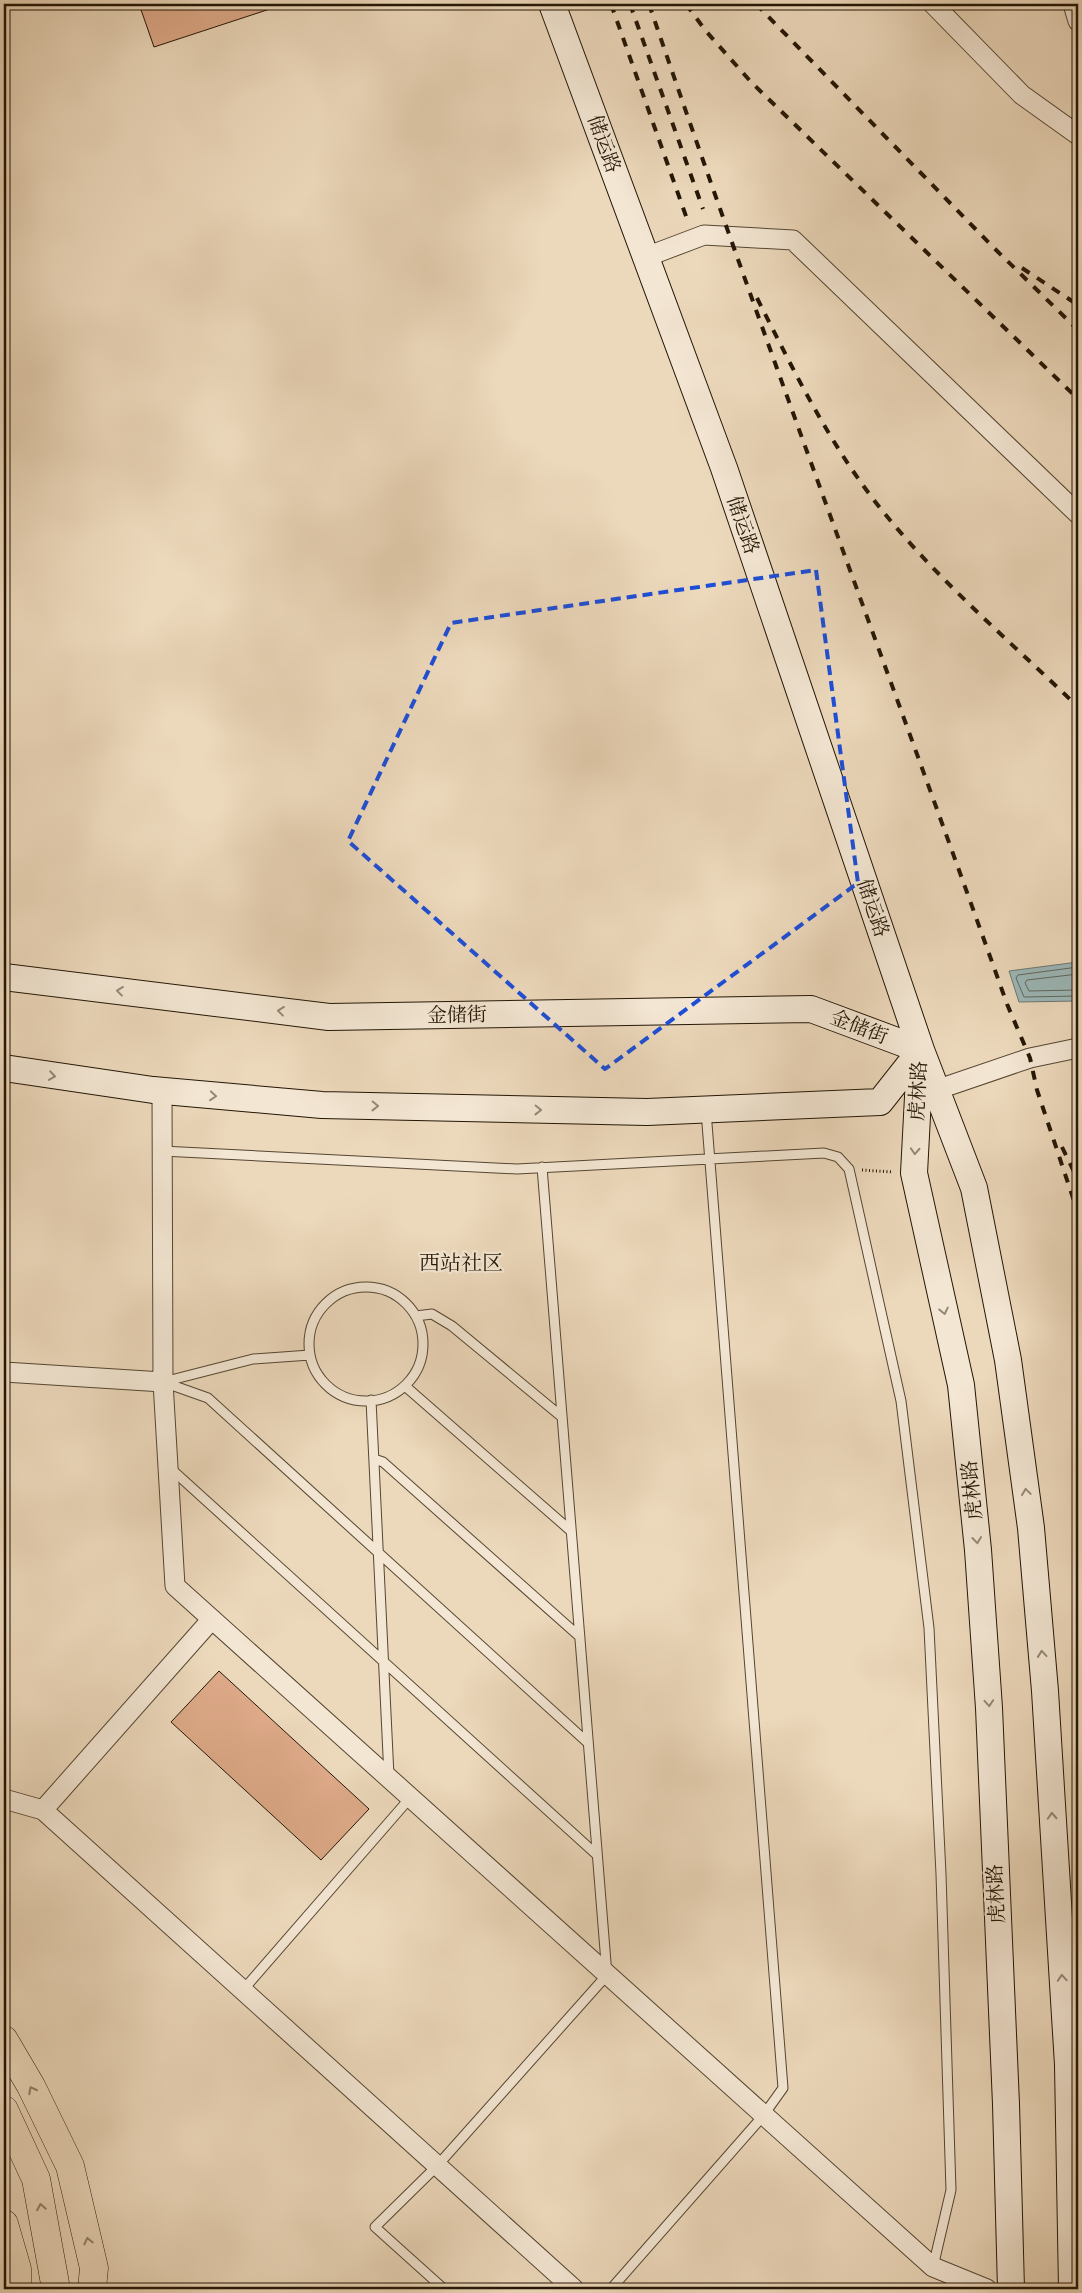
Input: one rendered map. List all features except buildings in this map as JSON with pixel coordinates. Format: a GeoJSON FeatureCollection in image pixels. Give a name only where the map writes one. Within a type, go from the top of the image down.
{"type":"FeatureCollection","features":[{"type":"Feature","properties":{"kind":"highway"},"geometry":{"type":"LineString","coordinates":[[4,2040],[31,2086],[70,2166],[94,2268],[92,2289]]}},
{"type":"Feature","properties":{"kind":"highway"},"geometry":{"type":"LineString","coordinates":[[4,2110],[36,2179],[56,2289]]}},
{"type":"Feature","properties":{"kind":"highway"},"geometry":{"type":"LineString","coordinates":[[4,2224],[17,2269],[17,2289]]}},
{"type":"Feature","properties":{"kind":"street","name":"储运路"},"geometry":{"type":"LineString","coordinates":[[552,4],[724,468],[921,1050]]}},
{"type":"Feature","properties":{"kind":"street"},"geometry":{"type":"LineString","coordinates":[[933,4],[1022,95],[1078,135]]}},
{"type":"Feature","properties":{"kind":"street"},"geometry":{"type":"LineString","coordinates":[[1073,4],[1078,21]]}},
{"type":"Feature","properties":{"kind":"street"},"geometry":{"type":"LineString","coordinates":[[646,257],[704,235],[793,240],[1078,514]]}},
{"type":"Feature","properties":{"kind":"street","name":"金储街"},"geometry":{"type":"LineString","coordinates":[[4,976],[329,1017],[812,1009],[921,1050]]}},
{"type":"Feature","properties":{"kind":"street"},"geometry":{"type":"LineString","coordinates":[[936,1090],[1030,1058],[1078,1048]]}},
{"type":"Feature","properties":{"kind":"street"},"geometry":{"type":"LineString","coordinates":[[4,1068],[162,1091],[322,1105],[647,1112],[880,1102],[921,1050]]}},
{"type":"Feature","properties":{"kind":"street","name":"虎林路"},"geometry":{"type":"LineString","coordinates":[[921,1050],[974,1188],[1008,1360],[1031,1528],[1073,2064],[1072,2289]]}},
{"type":"Feature","properties":{"kind":"street","name":"虎林路"},"geometry":{"type":"LineString","coordinates":[[921,1050],[914,1173],[961,1385],[978,1550],[990,1708],[1006,2104],[1011,2289]]}},
{"type":"Feature","properties":{"kind":"street"},"geometry":{"type":"LineString","coordinates":[[162,1091],[163,1382],[174,1586],[933,2267],[987,2289]]}},
{"type":"Feature","properties":{"kind":"street"},"geometry":{"type":"LineString","coordinates":[[4,1372],[163,1382]]}},
{"type":"Feature","properties":{"kind":"street"},"geometry":{"type":"LineString","coordinates":[[44,1810],[212,1619]]}},
{"type":"Feature","properties":{"kind":"street"},"geometry":{"type":"LineString","coordinates":[[4,1800],[44,1810],[574,2289]]}},
{"type":"Feature","properties":{"kind":"lane"},"geometry":{"type":"LineString","coordinates":[[612,2289],[763,2116],[783,2088],[706,1110]]}},
{"type":"Feature","properties":{"kind":"lane"},"geometry":{"type":"LineString","coordinates":[[162,1150],[517,1169],[824,1153],[838,1157],[849,1169],[901,1400],[929,1628],[942,1874],[951,2190],[933,2267]]}},
{"type":"Feature","properties":{"kind":"lane"},"geometry":{"type":"LineString","coordinates":[[444,2289],[376,2227],[437,2166],[606,1975],[542,1168]]}},
{"type":"Feature","properties":{"kind":"lane"},"geometry":{"type":"LineString","coordinates":[[360,1286],[379,1288],[396,1295],[410,1307],[420,1323],[424,1341],[422,1360],[414,1376],[405,1386],[384,1399],[371,1400],[346,1397],[329,1388],[317,1373],[310,1355],[310,1336],[315,1317],[327,1302],[342,1291],[360,1286]]}},
{"type":"Feature","properties":{"kind":"lane"},"geometry":{"type":"LineString","coordinates":[[416,1316],[432,1314],[452,1326],[562,1417]]}},
{"type":"Feature","properties":{"kind":"lane"},"geometry":{"type":"LineString","coordinates":[[163,1382],[253,1359],[310,1355]]}},
{"type":"Feature","properties":{"kind":"lane"},"geometry":{"type":"LineString","coordinates":[[163,1382],[208,1398],[588,1743]]}},
{"type":"Feature","properties":{"kind":"lane"},"geometry":{"type":"LineString","coordinates":[[405,1386],[571,1531]]}},
{"type":"Feature","properties":{"kind":"lane"},"geometry":{"type":"LineString","coordinates":[[371,1400],[389,1779]]}},
{"type":"Feature","properties":{"kind":"lane"},"geometry":{"type":"LineString","coordinates":[[374,1459],[383,1462],[580,1637]]}},
{"type":"Feature","properties":{"kind":"lane"},"geometry":{"type":"LineString","coordinates":[[168,1466],[597,1855]]}},
{"type":"Feature","properties":{"kind":"lane"},"geometry":{"type":"LineString","coordinates":[[243,1990],[410,1798]]}},
{"type":"Feature","properties":{"kind":"path"},"geometry":{"type":"LineString","coordinates":[[849,1169],[914,1173]]}},
{"type":"Feature","properties":{"kind":"highlighted area"},"geometry":{"type":"Polygon","coordinates":[[[816,570],[858,883],[605,1069],[348,841],[451,623],[816,570]]]}},
{"type":"Feature","properties":{"kind":"water"},"geometry":{"type":"Polygon","coordinates":[[[1078,962],[1078,1001],[1019,1002],[1009,971],[1078,962]]]}},
{"type":"Feature","properties":{"kind":"railway"},"geometry":{"type":"LineString","coordinates":[[611,4],[687,219]]}},
{"type":"Feature","properties":{"kind":"railway"},"geometry":{"type":"LineString","coordinates":[[630,4],[703,209]]}},
{"type":"Feature","properties":{"kind":"railway"},"geometry":{"type":"LineString","coordinates":[[649,4],[781,380],[1007,1004],[1030,1058],[1037,1090],[1078,1213]]}},
{"type":"Feature","properties":{"kind":"railway"},"geometry":{"type":"LineString","coordinates":[[686,4],[705,30],[751,82],[1078,399]]}},
{"type":"Feature","properties":{"kind":"railway"},"geometry":{"type":"LineString","coordinates":[[756,4],[993,247],[1078,330]]}},
{"type":"Feature","properties":{"kind":"railway"},"geometry":{"type":"LineString","coordinates":[[1022,268],[1078,305]]}},
{"type":"Feature","properties":{"kind":"railway"},"geometry":{"type":"LineString","coordinates":[[757,298],[815,409],[848,463],[885,514],[930,565],[1078,707]]}},
{"type":"Feature","properties":{"kind":"railway"},"geometry":{"type":"LineString","coordinates":[[1062,1147],[1078,1180]]}},
{"type":"Feature","properties":{"kind":"district","name":"西站社区"},"geometry":{"type":"Point","coordinates":[461,1263]}}]}
